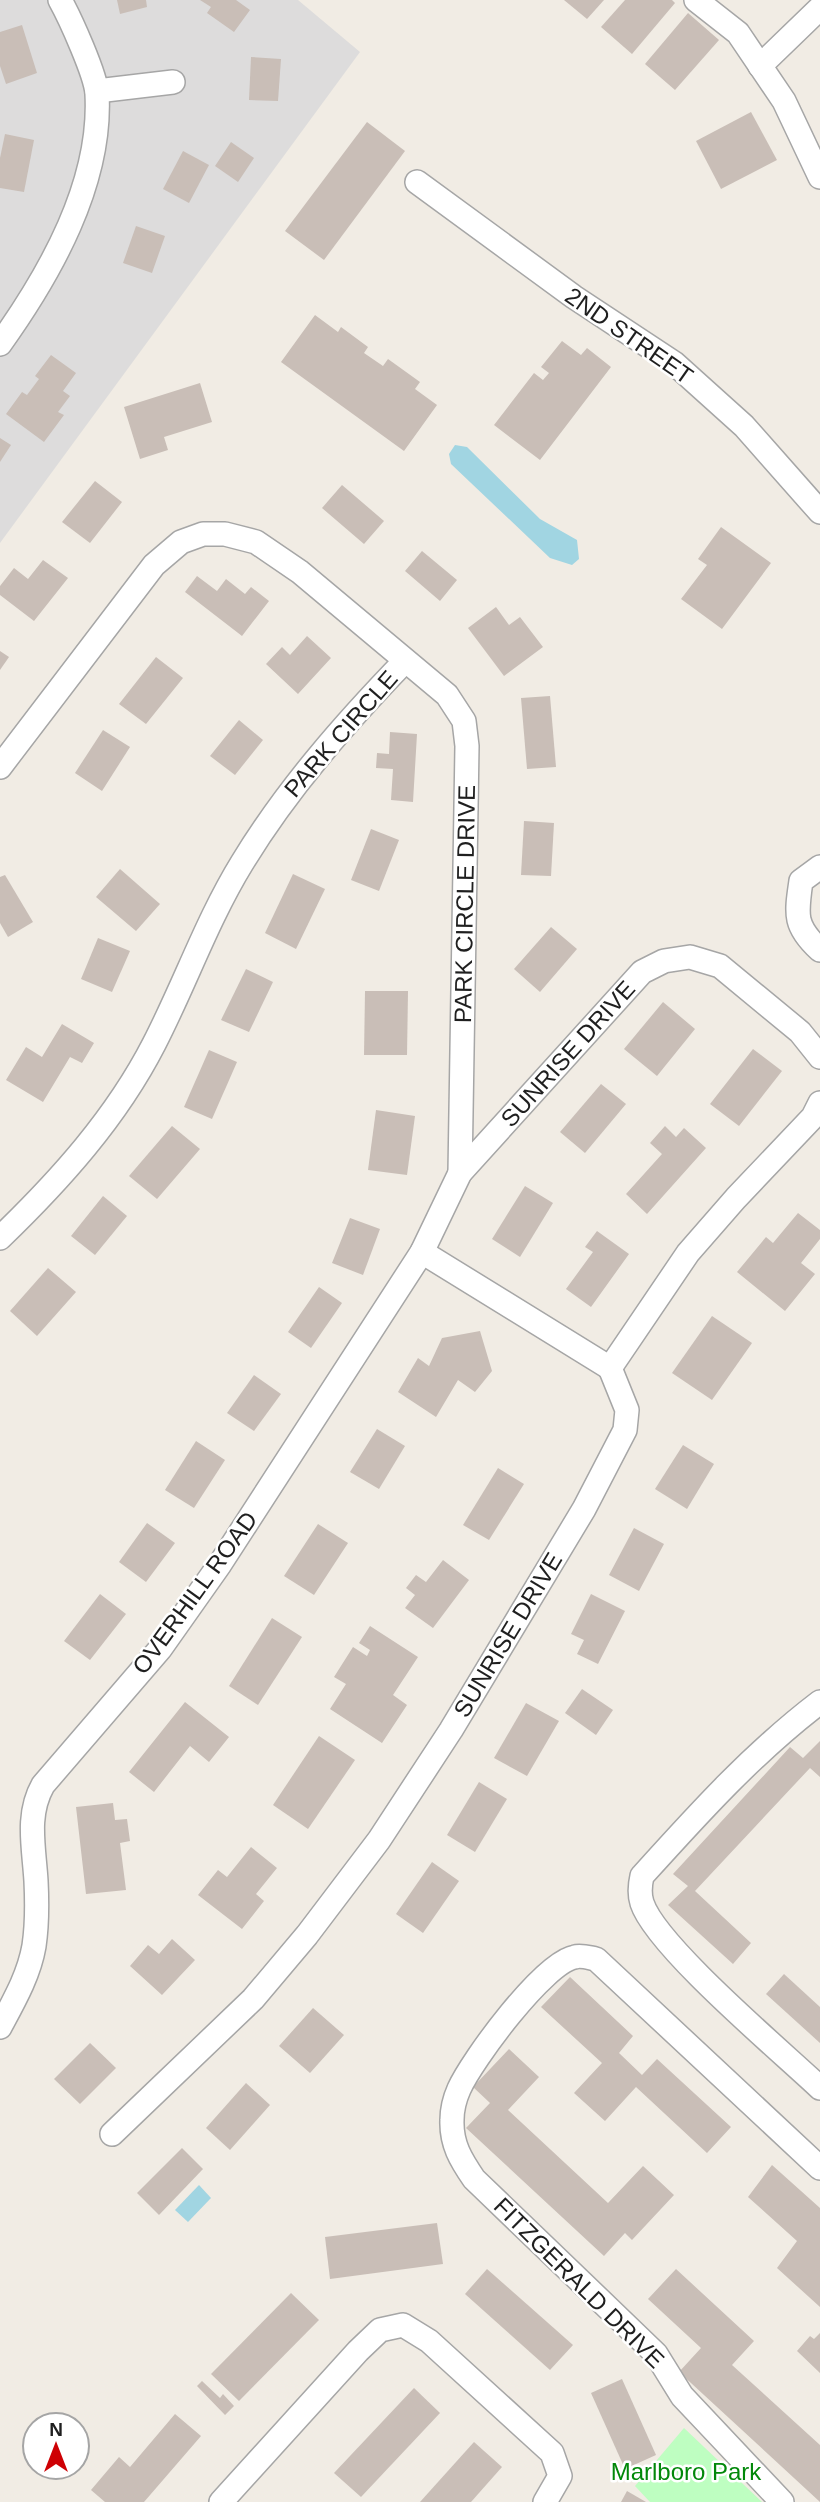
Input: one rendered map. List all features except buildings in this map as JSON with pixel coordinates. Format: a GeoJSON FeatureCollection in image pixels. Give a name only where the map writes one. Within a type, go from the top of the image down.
{"type":"FeatureCollection","features":[{"type":"Feature","properties":{"kind":"street"},"geometry":{"type":"LineString","coordinates":[[0,344],[34,297],[89,171],[96,132],[97,91],[60,0]]}},
{"type":"Feature","properties":{"kind":"street"},"geometry":{"type":"LineString","coordinates":[[696,0],[738,33],[784,101],[820,177]]}},
{"type":"Feature","properties":{"kind":"street"},"geometry":{"type":"LineString","coordinates":[[760,66],[820,8]]}},
{"type":"Feature","properties":{"kind":"street"},"geometry":{"type":"LineString","coordinates":[[97,91],[173,82]]}},
{"type":"Feature","properties":{"kind":"street","name":"2ND STREET"},"geometry":{"type":"LineString","coordinates":[[417,182],[573,297],[674,363],[744,426],[820,512]]}},
{"type":"Feature","properties":{"kind":"street","name":"PARK CIRCLE"},"geometry":{"type":"LineString","coordinates":[[0,767],[154,565],[181,542],[203,534],[225,534],[256,542],[300,572],[405,661],[353,715],[277,809],[242,863],[212,916],[153,1047],[112,1116],[32,1207],[0,1238]]}},
{"type":"Feature","properties":{"kind":"street","name":"PARK CIRCLE DRIVE"},"geometry":{"type":"LineString","coordinates":[[405,661],[454,703],[466,729],[460,1173]]}},
{"type":"Feature","properties":{"kind":"street"},"geometry":{"type":"LineString","coordinates":[[820,867],[801,881],[798,901],[803,933],[820,950]]}},
{"type":"Feature","properties":{"kind":"street","name":"SUNRISE DRIVE"},"geometry":{"type":"LineString","coordinates":[[460,1173],[596,1019],[642,972],[664,961],[691,957],[720,966],[800,1032],[820,1057]]}},
{"type":"Feature","properties":{"kind":"street"},"geometry":{"type":"LineString","coordinates":[[422,1252],[610,1368],[688,1253],[813,1117],[820,1103]]}},
{"type":"Feature","properties":{"kind":"street","name":"OVERHILL ROAD"},"geometry":{"type":"LineString","coordinates":[[0,2027],[21,1988],[34,1947],[36,1884],[31,1826],[35,1798],[43,1785],[160,1649],[220,1564],[422,1252],[460,1173]]}},
{"type":"Feature","properties":{"kind":"street","name":"SUNRISE DRIVE"},"geometry":{"type":"LineString","coordinates":[[112,2134],[253,1999],[307,1935],[379,1840],[451,1730],[584,1509],[625,1430],[627,1410],[610,1368]]}},
{"type":"Feature","properties":{"kind":"street"},"geometry":{"type":"LineString","coordinates":[[820,1702],[732,1777],[642,1876],[640,1889],[642,1903],[660,1932],[701,1975],[820,2088]]}},
{"type":"Feature","properties":{"kind":"street","name":"FITZGERALD DRIVE"},"geometry":{"type":"LineString","coordinates":[[782,2502],[682,2396],[656,2354],[474,2179],[459,2158],[452,2120],[459,2088],[516,2006],[560,1963],[575,1956],[596,1959],[605,1966],[820,2168]]}},
{"type":"Feature","properties":{"kind":"street"},"geometry":{"type":"LineString","coordinates":[[221,2502],[358,2351],[380,2330],[403,2325],[429,2341],[552,2453],[560,2476],[545,2502]]}},
{"type":"Feature","properties":{"kind":"shaded area"},"geometry":{"type":"Polygon","coordinates":[[[0,0],[298,0],[360,52],[0,543],[0,0]]]}},
{"type":"Feature","properties":{"kind":"green space","name":"Marlboro Park"},"geometry":{"type":"Polygon","coordinates":[[[684,2428],[762,2502],[650,2502],[635,2486],[684,2428]]]}},
{"type":"Feature","properties":{"kind":"water"},"geometry":{"type":"Polygon","coordinates":[[[455,445],[467,447],[540,519],[577,540],[579,559],[572,565],[550,558],[451,464],[449,454],[455,445]]]}},
{"type":"Feature","properties":{"kind":"water"},"geometry":{"type":"Polygon","coordinates":[[[199,2185],[211,2198],[188,2222],[175,2210],[199,2185]]]}}]}
